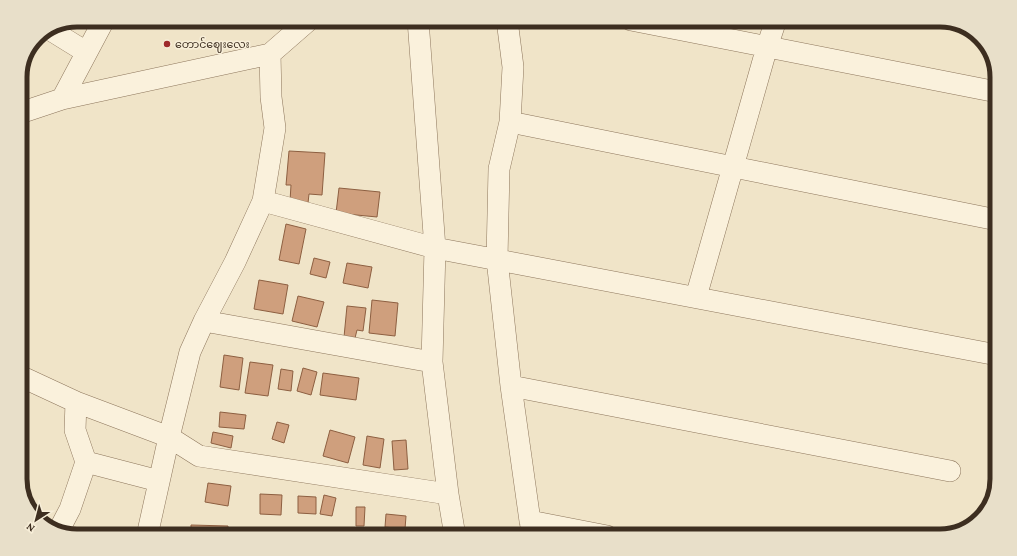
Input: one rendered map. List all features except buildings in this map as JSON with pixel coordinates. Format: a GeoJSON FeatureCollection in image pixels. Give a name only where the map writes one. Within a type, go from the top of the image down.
{"type":"FeatureCollection","features":[{"type":"Feature","properties":{"kind":"street"},"geometry":{"type":"LineString","coordinates":[[62,99],[100,27]]}},
{"type":"Feature","properties":{"kind":"street"},"geometry":{"type":"LineString","coordinates":[[27,112],[62,99],[270,54],[300,27]]}},
{"type":"Feature","properties":{"kind":"street"},"geometry":{"type":"LineString","coordinates":[[419,27],[435,248],[432,362],[448,494],[455,529]]}},
{"type":"Feature","properties":{"kind":"street"},"geometry":{"type":"LineString","coordinates":[[508,27],[513,67],[510,122],[499,169],[497,259],[511,386],[532,528]]}},
{"type":"Feature","properties":{"kind":"street"},"geometry":{"type":"LineString","coordinates":[[667,27],[990,91]]}},
{"type":"Feature","properties":{"kind":"street"},"geometry":{"type":"LineString","coordinates":[[696,297],[774,27]]}},
{"type":"Feature","properties":{"kind":"street"},"geometry":{"type":"LineString","coordinates":[[56,32],[86,52]]}},
{"type":"Feature","properties":{"kind":"street"},"geometry":{"type":"LineString","coordinates":[[149,529],[190,352],[204,321],[235,262],[263,201],[275,128],[271,97],[270,54]]}},
{"type":"Feature","properties":{"kind":"street"},"geometry":{"type":"LineString","coordinates":[[510,122],[990,219]]}},
{"type":"Feature","properties":{"kind":"street"},"geometry":{"type":"LineString","coordinates":[[263,201],[435,248],[990,354]]}},
{"type":"Feature","properties":{"kind":"street"},"geometry":{"type":"LineString","coordinates":[[204,321],[432,362]]}},
{"type":"Feature","properties":{"kind":"street"},"geometry":{"type":"LineString","coordinates":[[27,379],[76,402],[169,437],[199,456],[448,494]]}},
{"type":"Feature","properties":{"kind":"street"},"geometry":{"type":"LineString","coordinates":[[511,386],[950,471]]}},
{"type":"Feature","properties":{"kind":"street"},"geometry":{"type":"LineString","coordinates":[[61,526],[70,509],[86,462],[75,430],[76,402]]}},
{"type":"Feature","properties":{"kind":"street"},"geometry":{"type":"LineString","coordinates":[[86,462],[159,481]]}},
{"type":"Feature","properties":{"kind":"place","name":"တောင်ဈေးလေး"},"geometry":{"type":"Point","coordinates":[167,44]}}]}
